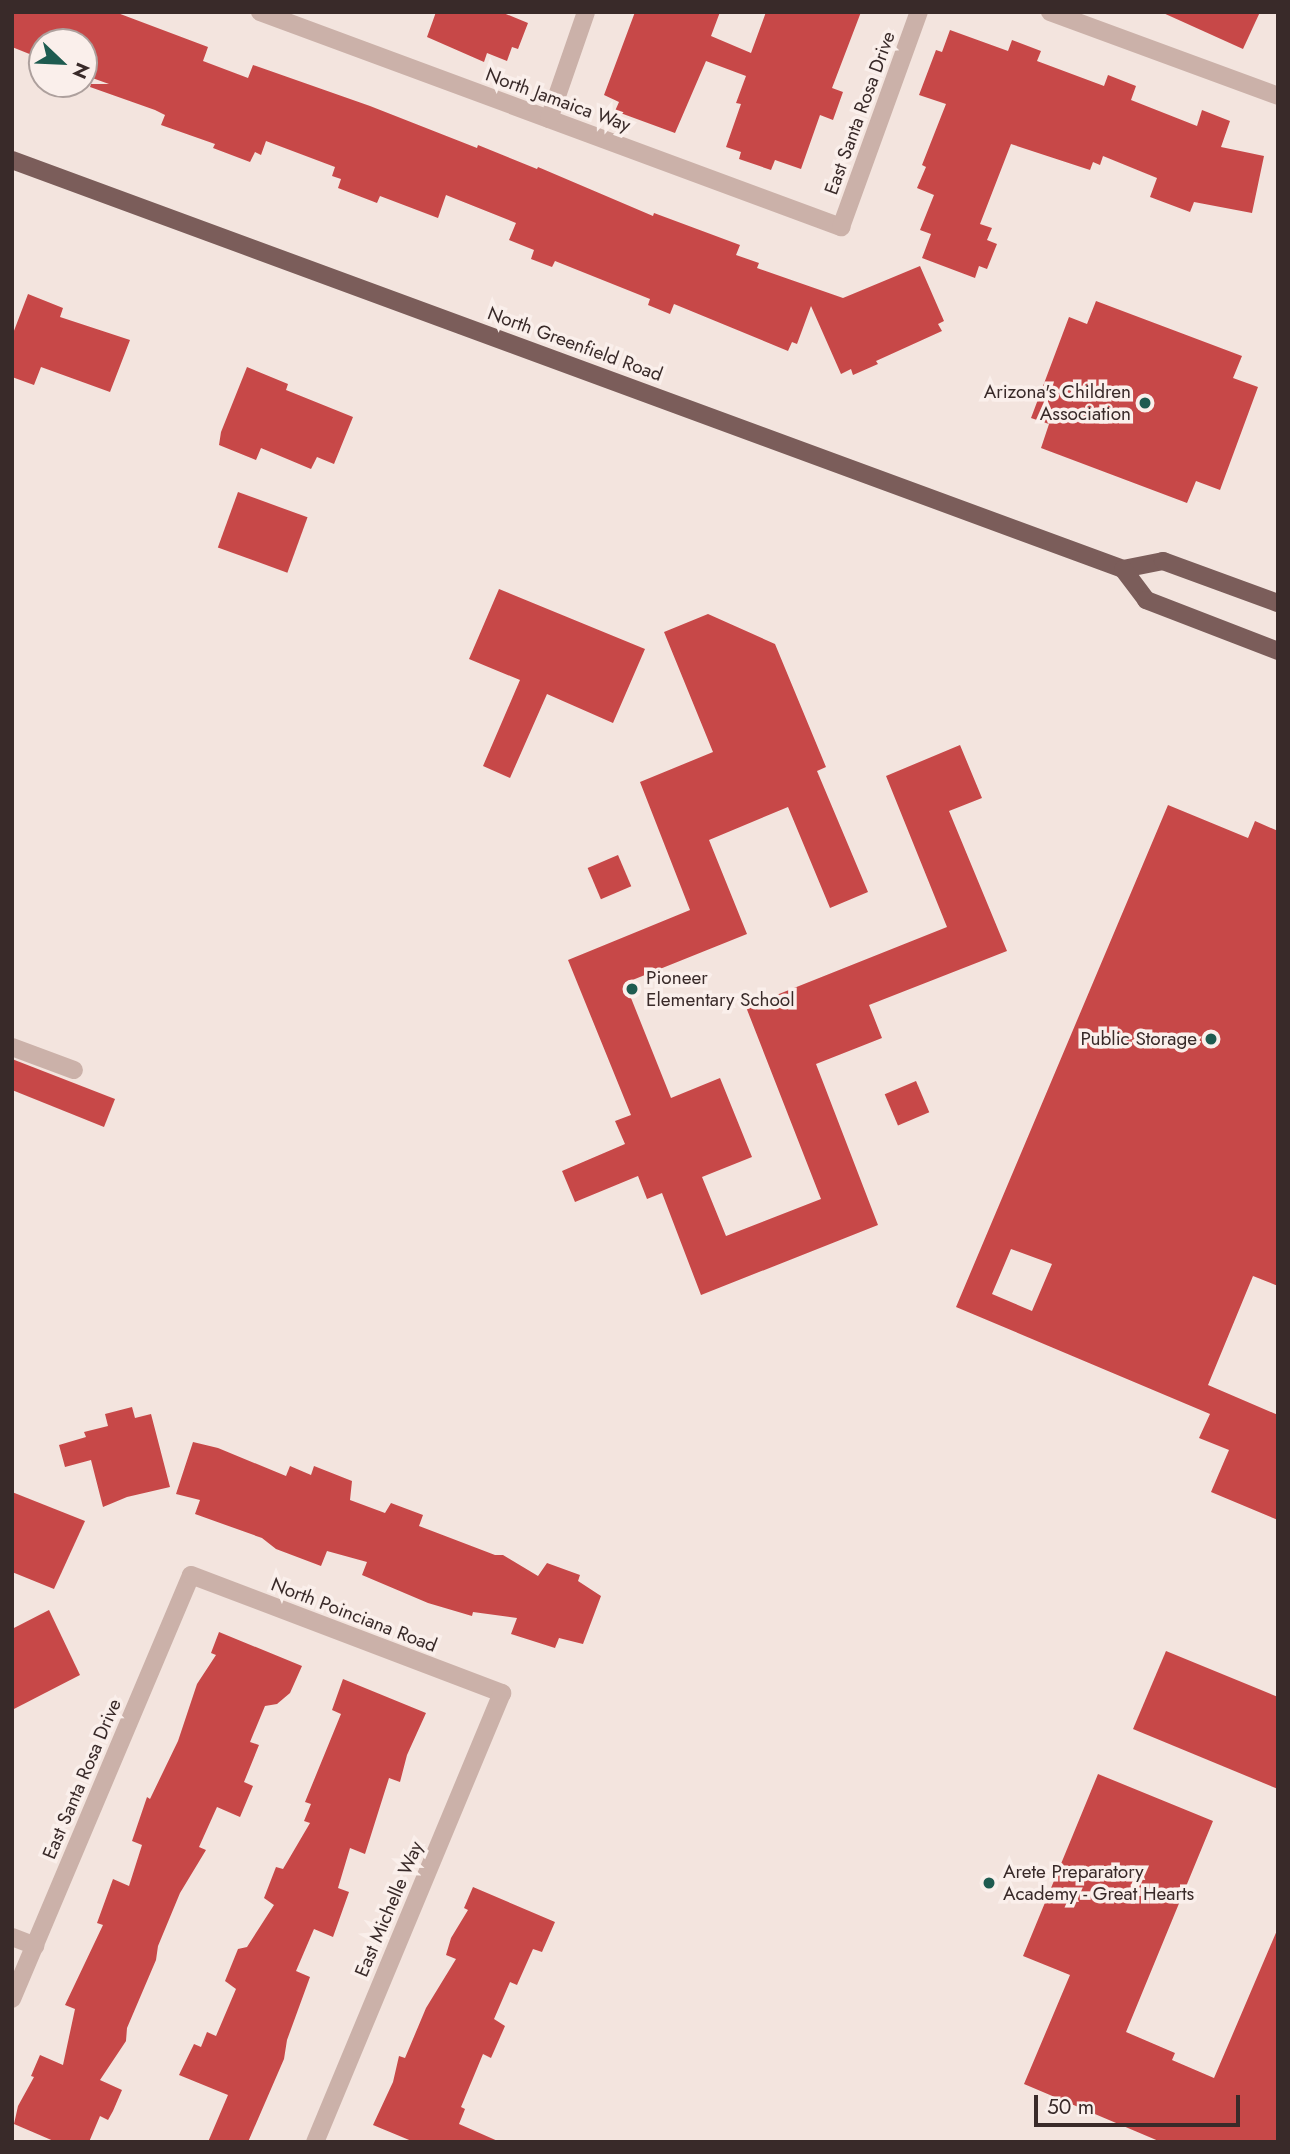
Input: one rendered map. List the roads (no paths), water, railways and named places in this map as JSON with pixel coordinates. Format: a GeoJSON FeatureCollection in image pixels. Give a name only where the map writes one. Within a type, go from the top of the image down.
{"type":"FeatureCollection","features":[{"type":"Feature","properties":{"kind":"main road","name":"North Greenfield Road"},"geometry":{"type":"LineString","coordinates":[[12,160],[1122,569]]}},
{"type":"Feature","properties":{"kind":"main road"},"geometry":{"type":"LineString","coordinates":[[1278,603],[1163,561],[1122,569],[1146,600],[1278,651]]}},
{"type":"Feature","properties":{"kind":"street","name":"North Jamaica Way"},"geometry":{"type":"LineString","coordinates":[[260,12],[841,227]]}},
{"type":"Feature","properties":{"kind":"street"},"geometry":{"type":"LineString","coordinates":[[548,119],[586,12]]}},
{"type":"Feature","properties":{"kind":"street","name":"East Santa Rosa Drive"},"geometry":{"type":"LineString","coordinates":[[841,227],[919,12]]}},
{"type":"Feature","properties":{"kind":"street"},"geometry":{"type":"LineString","coordinates":[[1051,12],[1278,96]]}},
{"type":"Feature","properties":{"kind":"street"},"geometry":{"type":"LineString","coordinates":[[12,1047],[75,1070]]}},
{"type":"Feature","properties":{"kind":"street","name":"East Santa Rosa Drive"},"geometry":{"type":"LineString","coordinates":[[12,1999],[191,1576]]}},
{"type":"Feature","properties":{"kind":"street","name":"North Poinciana Road"},"geometry":{"type":"LineString","coordinates":[[191,1576],[502,1693]]}},
{"type":"Feature","properties":{"kind":"street","name":"East Michelle Way"},"geometry":{"type":"LineString","coordinates":[[315,2142],[502,1693]]}},
{"type":"Feature","properties":{"kind":"street"},"geometry":{"type":"LineString","coordinates":[[12,1937],[35,1946]]}},
{"type":"Feature","properties":{"kind":"place","name":"Arizona's Children Association"},"geometry":{"type":"Point","coordinates":[1145,403]}},
{"type":"Feature","properties":{"kind":"place","name":"Pioneer Elementary School"},"geometry":{"type":"Point","coordinates":[632,989]}},
{"type":"Feature","properties":{"kind":"place","name":"Public Storage"},"geometry":{"type":"Point","coordinates":[1211,1039]}},
{"type":"Feature","properties":{"kind":"place","name":"Arete Preparatory Academy - Great Hearts"},"geometry":{"type":"Point","coordinates":[989,1883]}}]}
